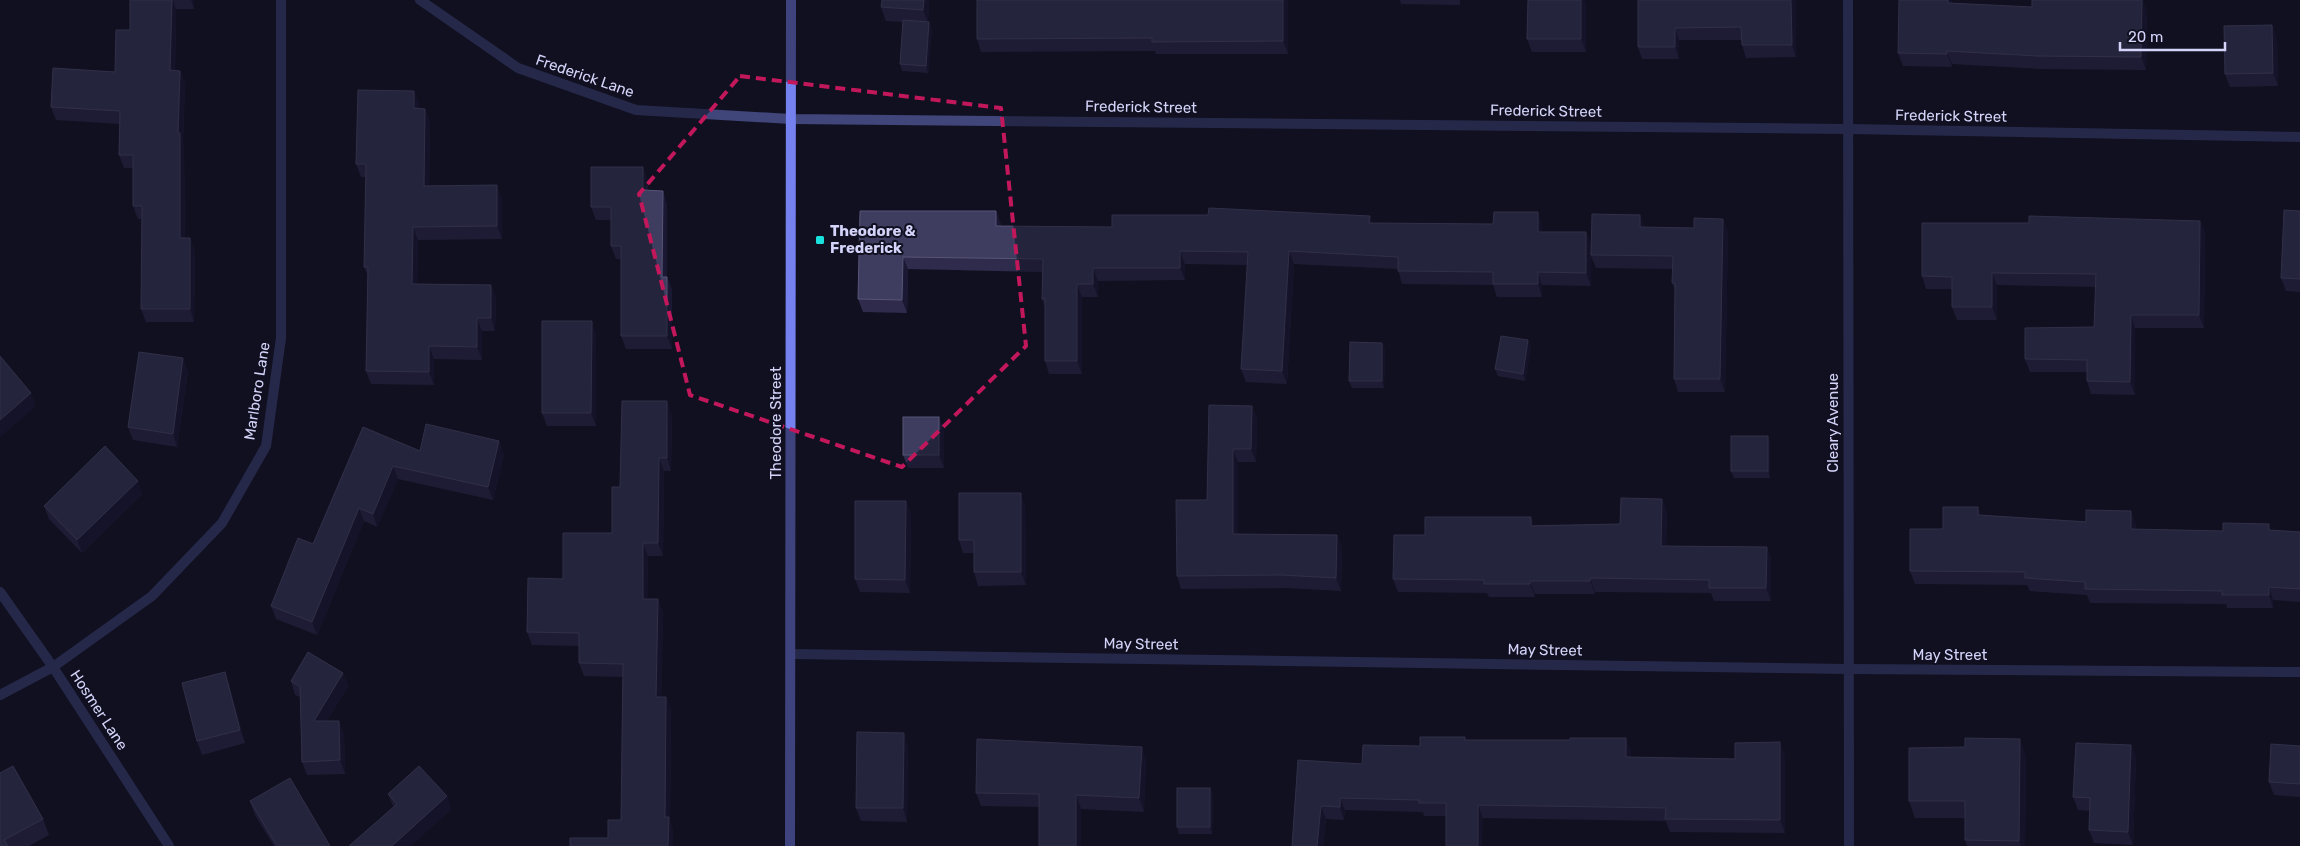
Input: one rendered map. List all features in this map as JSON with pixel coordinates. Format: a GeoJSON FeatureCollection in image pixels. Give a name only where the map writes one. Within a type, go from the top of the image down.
{"type":"FeatureCollection","features":[{"type":"Feature","properties":{"kind":"main road","name":"Theodore Street"},"geometry":{"type":"LineString","coordinates":[[790,846],[791,0]]}},
{"type":"Feature","properties":{"kind":"street","name":"Marlboro Lane"},"geometry":{"type":"LineString","coordinates":[[0,695],[53,667],[152,596],[222,523],[266,446],[280,338],[281,0]]}},
{"type":"Feature","properties":{"kind":"street","name":"Frederick Lane"},"geometry":{"type":"LineString","coordinates":[[420,0],[518,68],[636,110],[791,118]]}},
{"type":"Feature","properties":{"kind":"street","name":"Cleary Avenue"},"geometry":{"type":"LineString","coordinates":[[1848,0],[1849,846]]}},
{"type":"Feature","properties":{"kind":"street","name":"Frederick Street"},"geometry":{"type":"LineString","coordinates":[[791,118],[1848,129],[2300,137]]}},
{"type":"Feature","properties":{"kind":"street","name":"Hosmer Lane"},"geometry":{"type":"LineString","coordinates":[[0,592],[53,667],[169,846]]}},
{"type":"Feature","properties":{"kind":"street","name":"May Street"},"geometry":{"type":"LineString","coordinates":[[791,654],[1849,669],[2300,672]]}},
{"type":"Feature","properties":{"kind":"highlighted area"},"geometry":{"type":"Polygon","coordinates":[[[740,76],[1001,108],[1026,346],[902,467],[690,395],[639,194],[740,76]]]}},
{"type":"Feature","properties":{"kind":"building"},"geometry":{"type":"Polygon","coordinates":[[[130,0],[172,0],[170,70],[180,71],[178,133],[180,133],[180,238],[190,238],[190,309],[141,309],[142,206],[133,206],[133,155],[119,155],[120,111],[51,107],[53,68],[115,72],[116,30],[130,30],[130,0]]]}},
{"type":"Feature","properties":{"kind":"building"},"geometry":{"type":"Polygon","coordinates":[[[882,0],[924,0],[923,10],[881,7],[882,0]]]}},
{"type":"Feature","properties":{"kind":"building"},"geometry":{"type":"Polygon","coordinates":[[[977,0],[1283,0],[1283,41],[1152,42],[1152,38],[977,39],[977,0]]]}},
{"type":"Feature","properties":{"kind":"building"},"geometry":{"type":"Polygon","coordinates":[[[1528,0],[1581,0],[1581,39],[1527,39],[1528,0]]]}},
{"type":"Feature","properties":{"kind":"building"},"geometry":{"type":"Polygon","coordinates":[[[1638,0],[1791,0],[1792,45],[1742,45],[1741,27],[1675,28],[1675,47],[1638,47],[1638,0]]]}},
{"type":"Feature","properties":{"kind":"building"},"geometry":{"type":"Polygon","coordinates":[[[1899,0],[1948,0],[1948,3],[2032,7],[2032,0],[2142,0],[2141,57],[2037,56],[1947,51],[1947,54],[1898,53],[1899,0]]]}},
{"type":"Feature","properties":{"kind":"building"},"geometry":{"type":"Polygon","coordinates":[[[903,20],[929,22],[926,66],[900,64],[903,20]]]}},
{"type":"Feature","properties":{"kind":"building"},"geometry":{"type":"Polygon","coordinates":[[[2272,25],[2273,73],[2225,74],[2224,26],[2272,25]]]}},
{"type":"Feature","properties":{"kind":"building"},"geometry":{"type":"Polygon","coordinates":[[[358,90],[414,91],[414,108],[425,109],[424,186],[497,185],[497,226],[413,227],[412,284],[491,285],[491,318],[477,318],[477,347],[429,346],[429,372],[366,371],[368,267],[364,267],[366,164],[356,164],[358,90]]]}},
{"type":"Feature","properties":{"kind":"building"},"geometry":{"type":"Polygon","coordinates":[[[591,167],[643,167],[643,190],[663,191],[662,277],[667,277],[667,336],[621,336],[621,246],[611,246],[611,207],[591,207],[591,167]]]}},
{"type":"Feature","properties":{"kind":"building"},"geometry":{"type":"Polygon","coordinates":[[[1209,208],[1370,216],[1369,223],[1493,224],[1494,212],[1538,212],[1538,232],[1586,232],[1586,273],[1538,272],[1538,284],[1493,284],[1493,272],[1398,271],[1398,257],[1289,251],[1282,371],[1241,369],[1248,252],[1180,251],[1180,268],[1093,268],[1093,284],[1077,284],[1077,361],[1045,361],[1045,299],[1042,299],[1043,259],[903,257],[902,300],[858,299],[860,211],[996,211],[996,226],[1112,227],[1112,215],[1208,215],[1209,208]]]}},
{"type":"Feature","properties":{"kind":"building"},"geometry":{"type":"Polygon","coordinates":[[[2284,210],[2300,211],[2300,279],[2281,278],[2284,210]]]}},
{"type":"Feature","properties":{"kind":"building"},"geometry":{"type":"Polygon","coordinates":[[[1592,214],[1640,215],[1640,227],[1694,228],[1694,218],[1723,219],[1720,379],[1674,379],[1675,283],[1672,283],[1673,256],[1591,255],[1592,214]]]}},
{"type":"Feature","properties":{"kind":"building"},"geometry":{"type":"Polygon","coordinates":[[[2029,216],[2200,221],[2199,315],[2131,315],[2130,382],[2087,381],[2087,360],[2025,359],[2025,328],[2094,327],[2096,274],[1992,273],[1992,307],[1952,307],[1952,277],[1922,276],[1922,223],[2029,223],[2029,216]]]}},
{"type":"Feature","properties":{"kind":"building"},"geometry":{"type":"Polygon","coordinates":[[[542,321],[592,321],[591,413],[542,413],[542,321]]]}},
{"type":"Feature","properties":{"kind":"building"},"geometry":{"type":"Polygon","coordinates":[[[1501,336],[1528,340],[1523,374],[1495,369],[1501,336]]]}},
{"type":"Feature","properties":{"kind":"building"},"geometry":{"type":"Polygon","coordinates":[[[1350,342],[1382,343],[1382,381],[1349,381],[1350,342]]]}},
{"type":"Feature","properties":{"kind":"building"},"geometry":{"type":"Polygon","coordinates":[[[139,352],[183,358],[173,434],[128,427],[139,352]]]}},
{"type":"Feature","properties":{"kind":"building"},"geometry":{"type":"Polygon","coordinates":[[[0,356],[31,393],[0,420],[0,356]]]}},
{"type":"Feature","properties":{"kind":"building"},"geometry":{"type":"Polygon","coordinates":[[[622,401],[667,401],[667,458],[659,458],[658,543],[643,543],[643,599],[658,599],[656,697],[666,697],[665,817],[669,817],[668,846],[570,846],[570,838],[608,838],[608,820],[621,820],[623,664],[579,663],[579,633],[527,632],[528,578],[563,579],[563,533],[612,533],[612,487],[620,487],[622,401]]]}},
{"type":"Feature","properties":{"kind":"building"},"geometry":{"type":"Polygon","coordinates":[[[1209,405],[1252,406],[1251,449],[1233,449],[1233,534],[1337,535],[1336,578],[1281,575],[1177,576],[1176,500],[1207,500],[1209,405]]]}},
{"type":"Feature","properties":{"kind":"building"},"geometry":{"type":"Polygon","coordinates":[[[903,417],[939,417],[939,455],[903,455],[903,417]]]}},
{"type":"Feature","properties":{"kind":"building"},"geometry":{"type":"Polygon","coordinates":[[[426,424],[499,441],[488,487],[393,466],[373,514],[359,508],[312,622],[271,606],[298,538],[313,544],[363,427],[420,451],[426,424]]]}},
{"type":"Feature","properties":{"kind":"building"},"geometry":{"type":"Polygon","coordinates":[[[1731,436],[1768,436],[1768,471],[1731,471],[1731,436]]]}},
{"type":"Feature","properties":{"kind":"building"},"geometry":{"type":"Polygon","coordinates":[[[105,446],[138,481],[77,540],[44,506],[105,446]]]}},
{"type":"Feature","properties":{"kind":"building"},"geometry":{"type":"Polygon","coordinates":[[[959,493],[1021,493],[1021,572],[974,572],[974,540],[959,540],[959,493]]]}},
{"type":"Feature","properties":{"kind":"building"},"geometry":{"type":"Polygon","coordinates":[[[1621,498],[1662,499],[1661,546],[1767,547],[1766,588],[1709,588],[1709,580],[1590,578],[1590,581],[1530,581],[1530,584],[1484,584],[1484,580],[1393,579],[1394,535],[1425,535],[1425,517],[1531,517],[1531,526],[1620,524],[1621,498]]]}},
{"type":"Feature","properties":{"kind":"building"},"geometry":{"type":"Polygon","coordinates":[[[855,501],[906,501],[905,580],[855,579],[855,501]]]}},
{"type":"Feature","properties":{"kind":"building"},"geometry":{"type":"Polygon","coordinates":[[[1943,507],[1978,507],[1978,515],[2086,522],[2086,510],[2131,511],[2131,529],[2223,531],[2223,523],[2269,524],[2269,530],[2300,532],[2300,589],[2269,587],[2269,595],[2222,595],[2222,591],[2085,589],[2085,582],[2025,578],[2025,572],[1910,571],[1910,529],[1943,529],[1943,507]]]}},
{"type":"Feature","properties":{"kind":"building"},"geometry":{"type":"Polygon","coordinates":[[[308,652],[343,673],[314,721],[339,721],[340,760],[302,762],[300,687],[291,681],[308,652]]]}},
{"type":"Feature","properties":{"kind":"building"},"geometry":{"type":"Polygon","coordinates":[[[225,672],[240,730],[197,741],[182,683],[225,672]]]}},
{"type":"Feature","properties":{"kind":"building"},"geometry":{"type":"Polygon","coordinates":[[[857,732],[904,733],[903,808],[856,808],[857,732]]]}},
{"type":"Feature","properties":{"kind":"building"},"geometry":{"type":"Polygon","coordinates":[[[1420,737],[1465,737],[1465,740],[1626,738],[1626,757],[1735,759],[1735,743],[1780,742],[1780,820],[1665,819],[1666,808],[1478,805],[1478,846],[1446,846],[1446,803],[1419,803],[1419,800],[1340,798],[1340,807],[1321,806],[1317,846],[1292,846],[1298,760],[1362,764],[1363,745],[1420,746],[1420,737]]]}},
{"type":"Feature","properties":{"kind":"building"},"geometry":{"type":"Polygon","coordinates":[[[1965,738],[2020,739],[2019,841],[1965,840],[1965,801],[1909,801],[1909,748],[1965,747],[1965,738]]]}},
{"type":"Feature","properties":{"kind":"building"},"geometry":{"type":"Polygon","coordinates":[[[977,739],[1142,747],[1139,798],[1076,795],[1076,846],[1039,846],[1039,794],[976,793],[977,739]]]}},
{"type":"Feature","properties":{"kind":"building"},"geometry":{"type":"Polygon","coordinates":[[[2076,743],[2131,745],[2128,832],[2089,830],[2090,798],[2073,797],[2076,743]]]}},
{"type":"Feature","properties":{"kind":"building"},"geometry":{"type":"Polygon","coordinates":[[[2271,744],[2300,746],[2300,784],[2269,782],[2271,744]]]}},
{"type":"Feature","properties":{"kind":"building"},"geometry":{"type":"Polygon","coordinates":[[[13,766],[43,819],[4,840],[8,846],[0,846],[0,773],[13,766]]]}},
{"type":"Feature","properties":{"kind":"building"},"geometry":{"type":"Polygon","coordinates":[[[419,766],[447,796],[392,846],[349,846],[397,804],[388,794],[419,766]]]}},
{"type":"Feature","properties":{"kind":"building"},"geometry":{"type":"Polygon","coordinates":[[[290,778],[330,846],[277,846],[250,801],[290,778]]]}},
{"type":"Feature","properties":{"kind":"building"},"geometry":{"type":"Polygon","coordinates":[[[1177,788],[1210,788],[1210,827],[1177,827],[1177,788]]]}},
{"type":"Feature","properties":{"kind":"place","name":"Theodore & Frederick"},"geometry":{"type":"Point","coordinates":[820,240]}}]}
